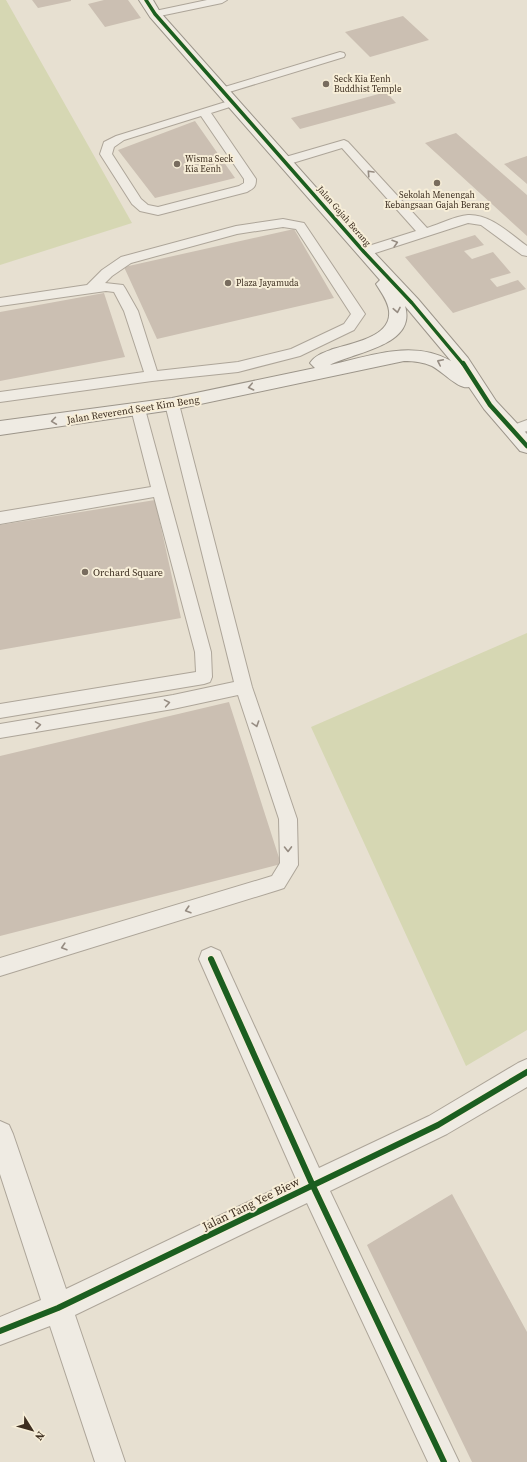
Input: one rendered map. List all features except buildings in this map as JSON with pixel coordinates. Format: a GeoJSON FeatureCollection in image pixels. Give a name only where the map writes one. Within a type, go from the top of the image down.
{"type":"FeatureCollection","features":[{"type":"Feature","properties":{"kind":"street","name":"Jalan Gajah Berang"},"geometry":{"type":"LineString","coordinates":[[146,0],[155,14],[232,103],[286,161],[364,252],[412,303],[462,362],[490,405],[520,428],[527,446]]}},
{"type":"Feature","properties":{"kind":"street","name":"Jalan Reverend Seet Kim Beng"},"geometry":{"type":"LineString","coordinates":[[289,379],[335,355],[367,345],[388,336],[397,323],[399,313],[394,300],[364,252]]}},
{"type":"Feature","properties":{"kind":"street","name":"Jalan Reverend Seet Kim Beng"},"geometry":{"type":"LineString","coordinates":[[0,428],[172,404],[404,355],[422,356],[440,361],[456,372],[490,405]]}},
{"type":"Feature","properties":{"kind":"street"},"geometry":{"type":"LineString","coordinates":[[211,959],[312,1186],[444,1462]]}},
{"type":"Feature","properties":{"kind":"street","name":"Jalan Tang Yee Biew"},"geometry":{"type":"LineString","coordinates":[[0,1331],[58,1308],[438,1125],[527,1072]]}},
{"type":"Feature","properties":{"kind":"street"},"geometry":{"type":"LineString","coordinates":[[0,1134],[110,1462]]}},
{"type":"Feature","properties":{"kind":"lane"},"geometry":{"type":"LineString","coordinates":[[155,14],[222,0]]}},
{"type":"Feature","properties":{"kind":"lane"},"geometry":{"type":"LineString","coordinates":[[222,91],[340,55]]}},
{"type":"Feature","properties":{"kind":"lane"},"geometry":{"type":"LineString","coordinates":[[204,112],[250,179],[250,184],[243,189],[158,211],[144,208],[136,201],[106,154],[108,145],[120,138],[232,103]]}},
{"type":"Feature","properties":{"kind":"lane"},"geometry":{"type":"LineString","coordinates":[[286,161],[344,144],[425,232]]}},
{"type":"Feature","properties":{"kind":"lane"},"geometry":{"type":"LineString","coordinates":[[364,252],[467,219],[477,219],[485,222],[527,252]]}},
{"type":"Feature","properties":{"kind":"lane"},"geometry":{"type":"LineString","coordinates":[[0,397],[152,376],[238,367],[295,353],[350,327],[358,314],[300,226],[283,224],[236,230],[126,260],[107,273],[91,289]]}},
{"type":"Feature","properties":{"kind":"lane"},"geometry":{"type":"LineString","coordinates":[[0,302],[106,287],[118,288],[131,311],[152,376]]}},
{"type":"Feature","properties":{"kind":"lane"},"geometry":{"type":"LineString","coordinates":[[0,967],[278,882],[289,865],[288,819],[244,687],[172,404]]}},
{"type":"Feature","properties":{"kind":"lane"},"geometry":{"type":"LineString","coordinates":[[0,711],[204,678],[203,652],[138,409]]}},
{"type":"Feature","properties":{"kind":"lane"},"geometry":{"type":"LineString","coordinates":[[0,518],[160,491]]}},
{"type":"Feature","properties":{"kind":"lane"},"geometry":{"type":"LineString","coordinates":[[0,731],[173,702],[244,687]]}},
{"type":"Feature","properties":{"kind":"green space"},"geometry":{"type":"Polygon","coordinates":[[[0,0],[6,0],[132,223],[0,265],[0,0]]]}},
{"type":"Feature","properties":{"kind":"green space"},"geometry":{"type":"Polygon","coordinates":[[[527,633],[527,1030],[466,1066],[311,727],[527,633]]]}},
{"type":"Feature","properties":{"kind":"cycle path"},"geometry":{"type":"LineString","coordinates":[[146,0],[155,14],[364,252],[412,303],[462,362],[490,405],[527,446]]}},
{"type":"Feature","properties":{"kind":"cycle path"},"geometry":{"type":"LineString","coordinates":[[211,959],[313,1186],[444,1462]]}},
{"type":"Feature","properties":{"kind":"cycle path"},"geometry":{"type":"LineString","coordinates":[[0,1331],[58,1308],[438,1125],[527,1072]]}},
{"type":"Feature","properties":{"kind":"place","name":"Seck Kia Eenh Buddhist Temple"},"geometry":{"type":"Point","coordinates":[326,84]}},
{"type":"Feature","properties":{"kind":"place","name":"Wisma Seck Kia Eenh"},"geometry":{"type":"Point","coordinates":[177,164]}},
{"type":"Feature","properties":{"kind":"place","name":"Sekolah Menengah Kebangsaan Gajah Berang"},"geometry":{"type":"Point","coordinates":[437,183]}},
{"type":"Feature","properties":{"kind":"place","name":"Plaza Jayamuda"},"geometry":{"type":"Point","coordinates":[228,283]}},
{"type":"Feature","properties":{"kind":"place","name":"Orchard Square"},"geometry":{"type":"Point","coordinates":[85,572]}}]}
